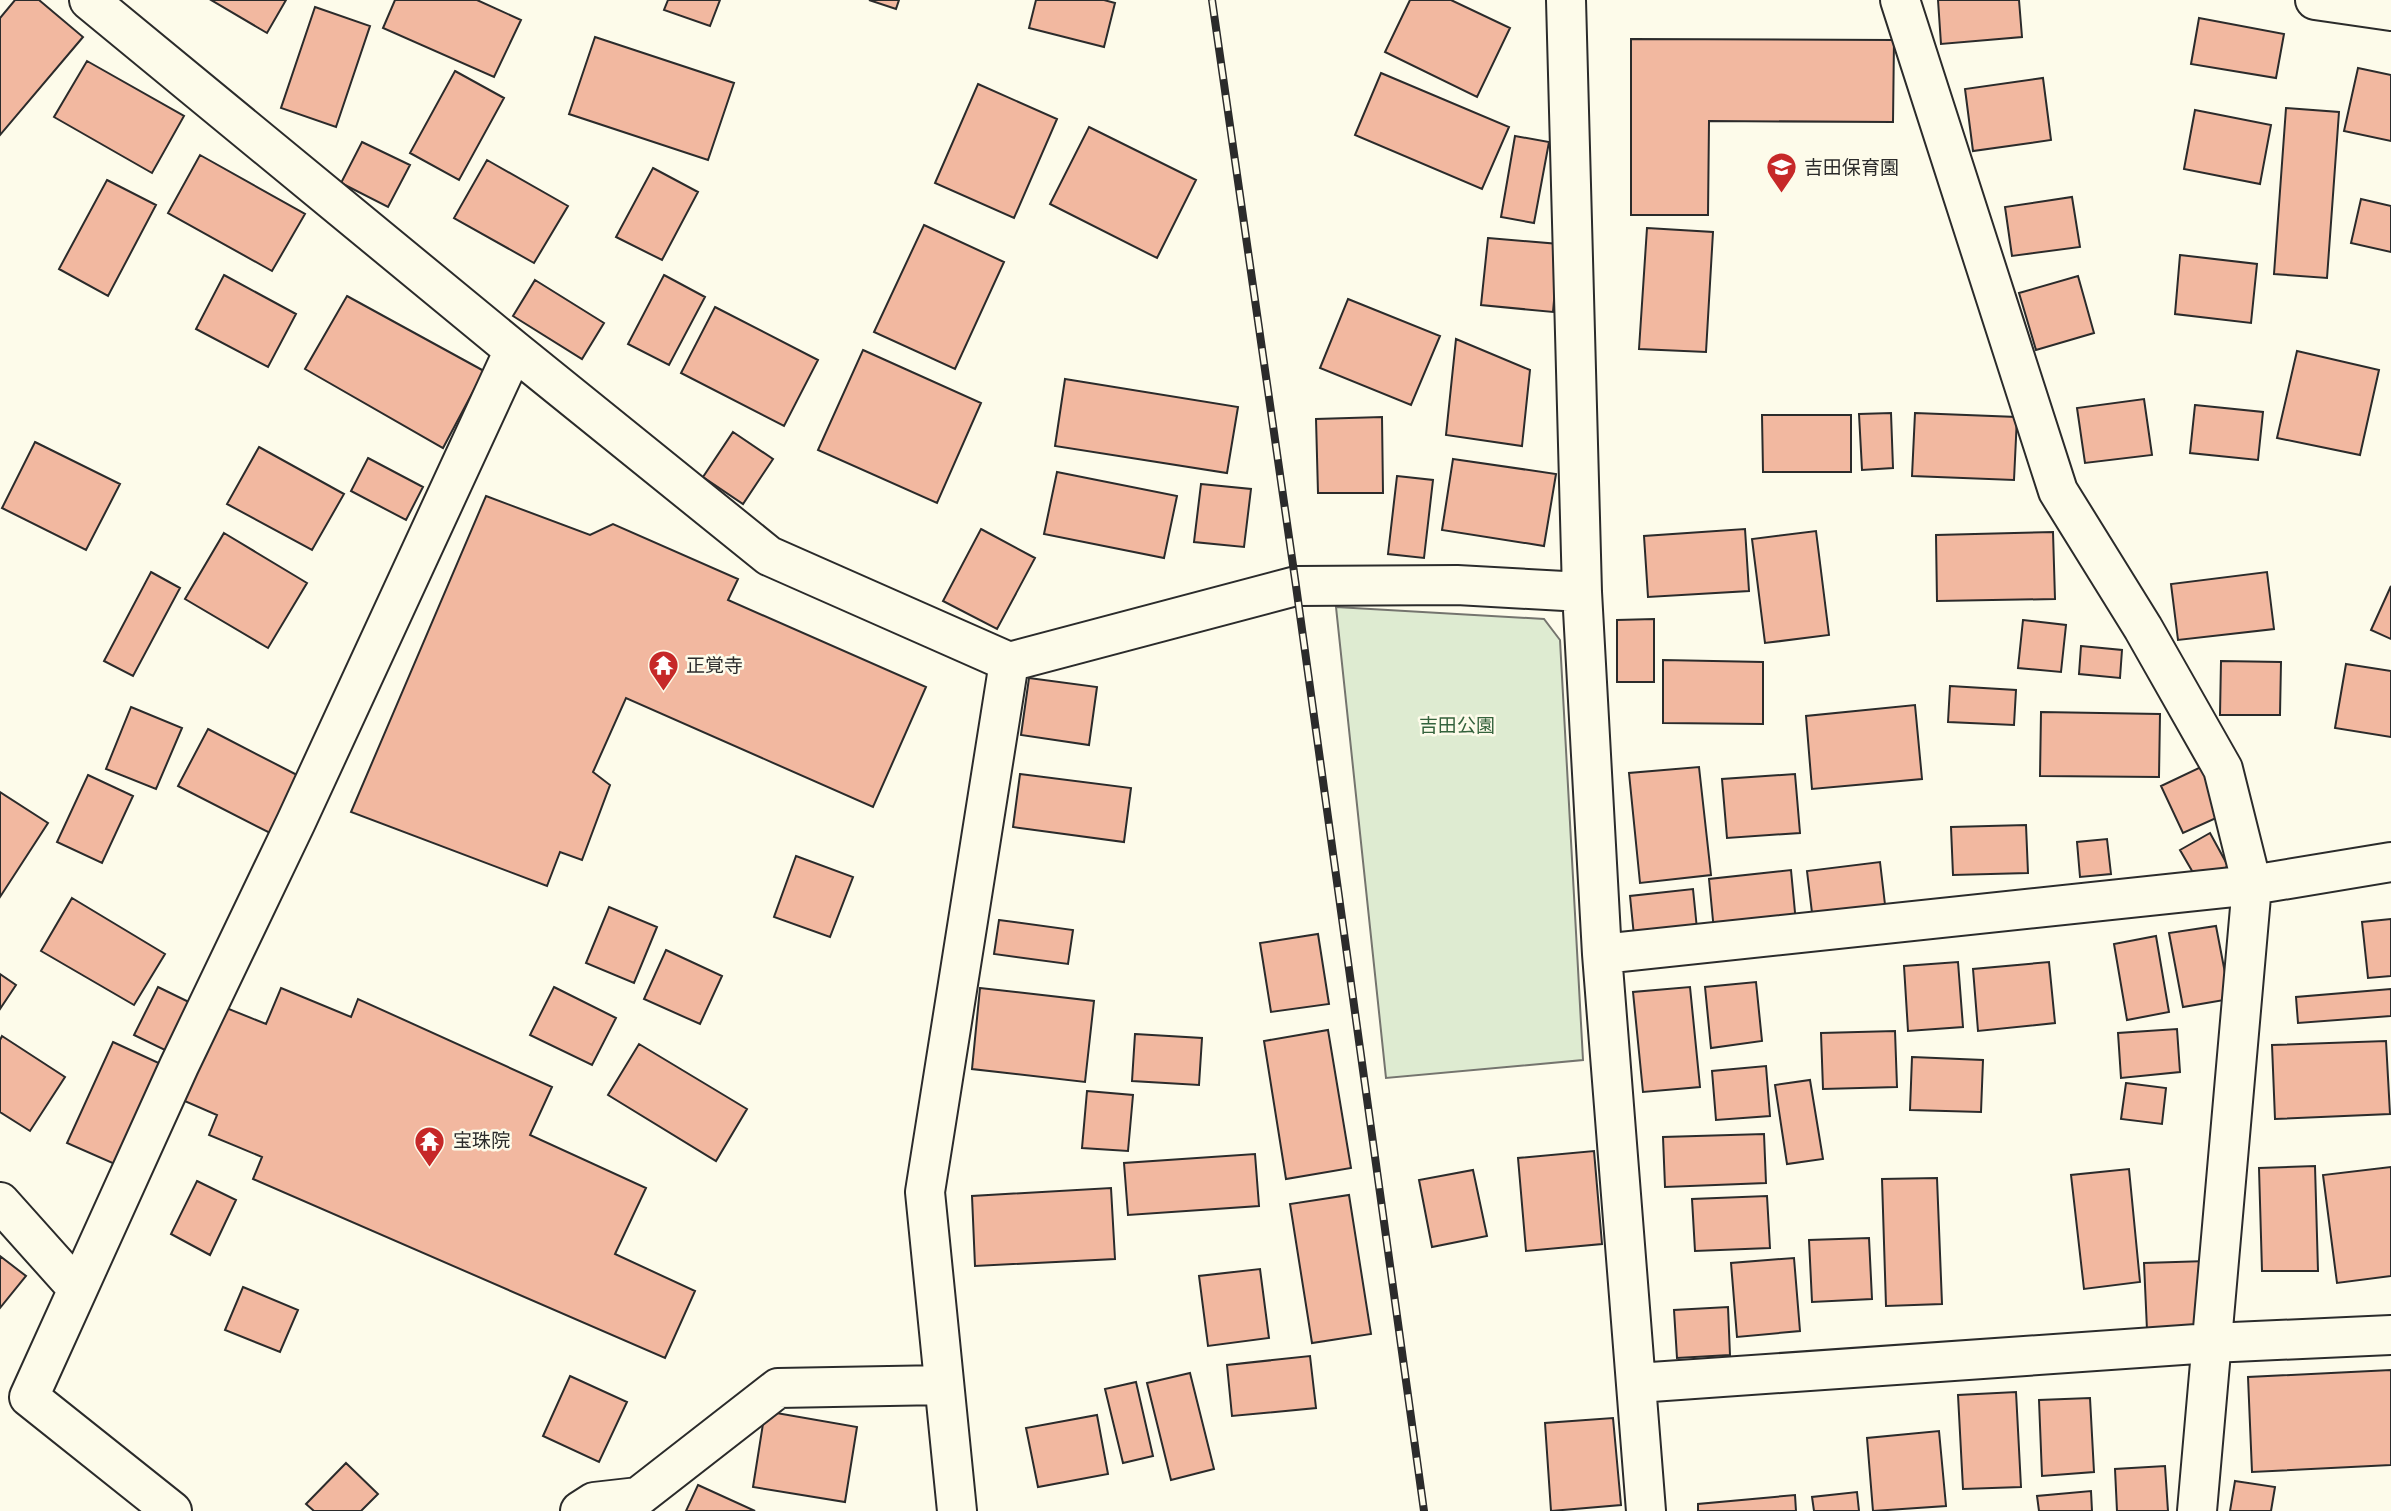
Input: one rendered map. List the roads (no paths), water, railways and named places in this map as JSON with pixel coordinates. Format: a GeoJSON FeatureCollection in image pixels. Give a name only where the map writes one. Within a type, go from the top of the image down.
{"type":"FeatureCollection","features":[{"type":"Feature","properties":{"kind":"street"},"geometry":{"type":"LineString","coordinates":[[89,0],[769,556],[1009,662],[1296,586],[1457,584],[1582,592]]}},
{"type":"Feature","properties":{"kind":"street"},"geometry":{"type":"LineString","coordinates":[[1566,0],[1582,592],[1602,954],[1646,1511]]}},
{"type":"Feature","properties":{"kind":"street"},"geometry":{"type":"LineString","coordinates":[[1899,0],[2058,491],[2143,628],[2223,769],[2252,885],[2197,1511]]}},
{"type":"Feature","properties":{"kind":"street"},"geometry":{"type":"LineString","coordinates":[[2315,0],[2391,11]]}},
{"type":"Feature","properties":{"kind":"street"},"geometry":{"type":"LineString","coordinates":[[160,1506],[29,1397],[179,1066],[296,822],[514,350]]}},
{"type":"Feature","properties":{"kind":"street"},"geometry":{"type":"LineString","coordinates":[[957,1511],[925,1192],[1009,662]]}},
{"type":"Feature","properties":{"kind":"street"},"geometry":{"type":"LineString","coordinates":[[1602,954],[2252,885],[2391,862]]}},
{"type":"Feature","properties":{"kind":"street"},"geometry":{"type":"LineString","coordinates":[[0,1202],[77,1288]]}},
{"type":"Feature","properties":{"kind":"street"},"geometry":{"type":"LineString","coordinates":[[1637,1383],[2211,1343],[2391,1335]]}},
{"type":"Feature","properties":{"kind":"street"},"geometry":{"type":"LineString","coordinates":[[580,1511],[594,1502],[638,1497],[778,1388],[944,1385]]}},
{"type":"Feature","properties":{"kind":"railway"},"geometry":{"type":"LineString","coordinates":[[1212,0],[1424,1511]]}},
{"type":"Feature","properties":{"kind":"place","name":"吉田保育園"},"geometry":{"type":"Point","coordinates":[1781,195]}},
{"type":"Feature","properties":{"kind":"place","name":"正覚寺"},"geometry":{"type":"Point","coordinates":[663,693]}},
{"type":"Feature","properties":{"kind":"place","name":"宝珠院"},"geometry":{"type":"Point","coordinates":[430,1168]}},
{"type":"Feature","properties":{"kind":"park label","name":"吉田公園"},"geometry":{"type":"Point","coordinates":[1457,726]}}]}
